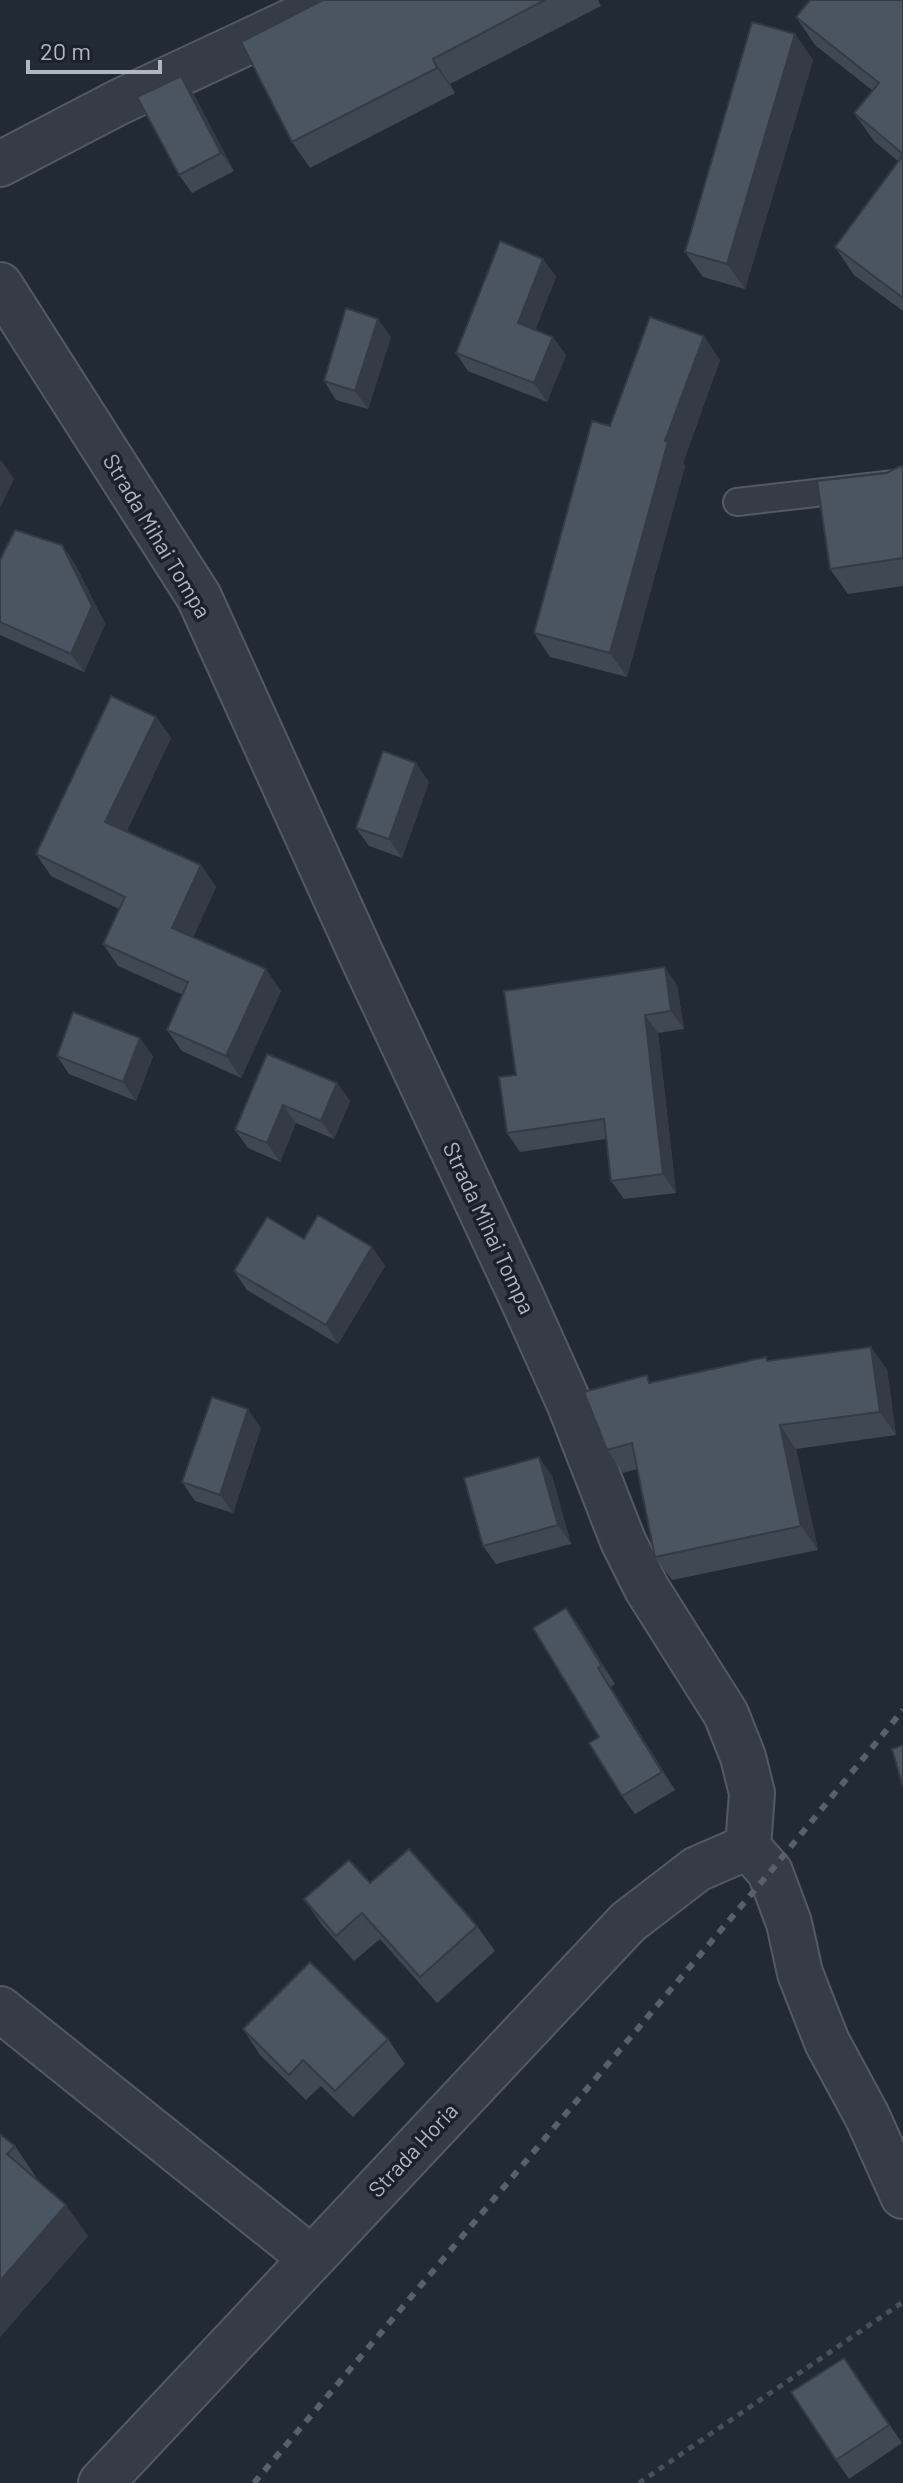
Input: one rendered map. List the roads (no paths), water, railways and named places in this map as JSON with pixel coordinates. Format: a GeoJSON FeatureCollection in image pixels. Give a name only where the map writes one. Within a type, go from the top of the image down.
{"type":"FeatureCollection","features":[{"type":"Feature","properties":{"kind":"street"},"geometry":{"type":"LineString","coordinates":[[0,164],[119,102],[337,0]]}},
{"type":"Feature","properties":{"kind":"street","name":"Strada Mihai Tompa"},"geometry":{"type":"LineString","coordinates":[[0,285],[199,597],[570,1405],[623,1541],[647,1589],[726,1714],[743,1757],[752,1793],[748,1847]]}},
{"type":"Feature","properties":{"kind":"street"},"geometry":{"type":"LineString","coordinates":[[748,1847],[770,1872],[789,1923],[800,1973],[827,2042],[867,2116],[903,2196]]}},
{"type":"Feature","properties":{"kind":"street","name":"Strada Horia"},"geometry":{"type":"LineString","coordinates":[[101,2483],[628,1922],[697,1869],[748,1847]]}},
{"type":"Feature","properties":{"kind":"street"},"geometry":{"type":"LineString","coordinates":[[0,2009],[311,2258]]}},
{"type":"Feature","properties":{"kind":"lane"},"geometry":{"type":"LineString","coordinates":[[737,502],[903,483]]}},
{"type":"Feature","properties":{"kind":"railway"},"geometry":{"type":"LineString","coordinates":[[254,2483],[903,1710]]}}]}
